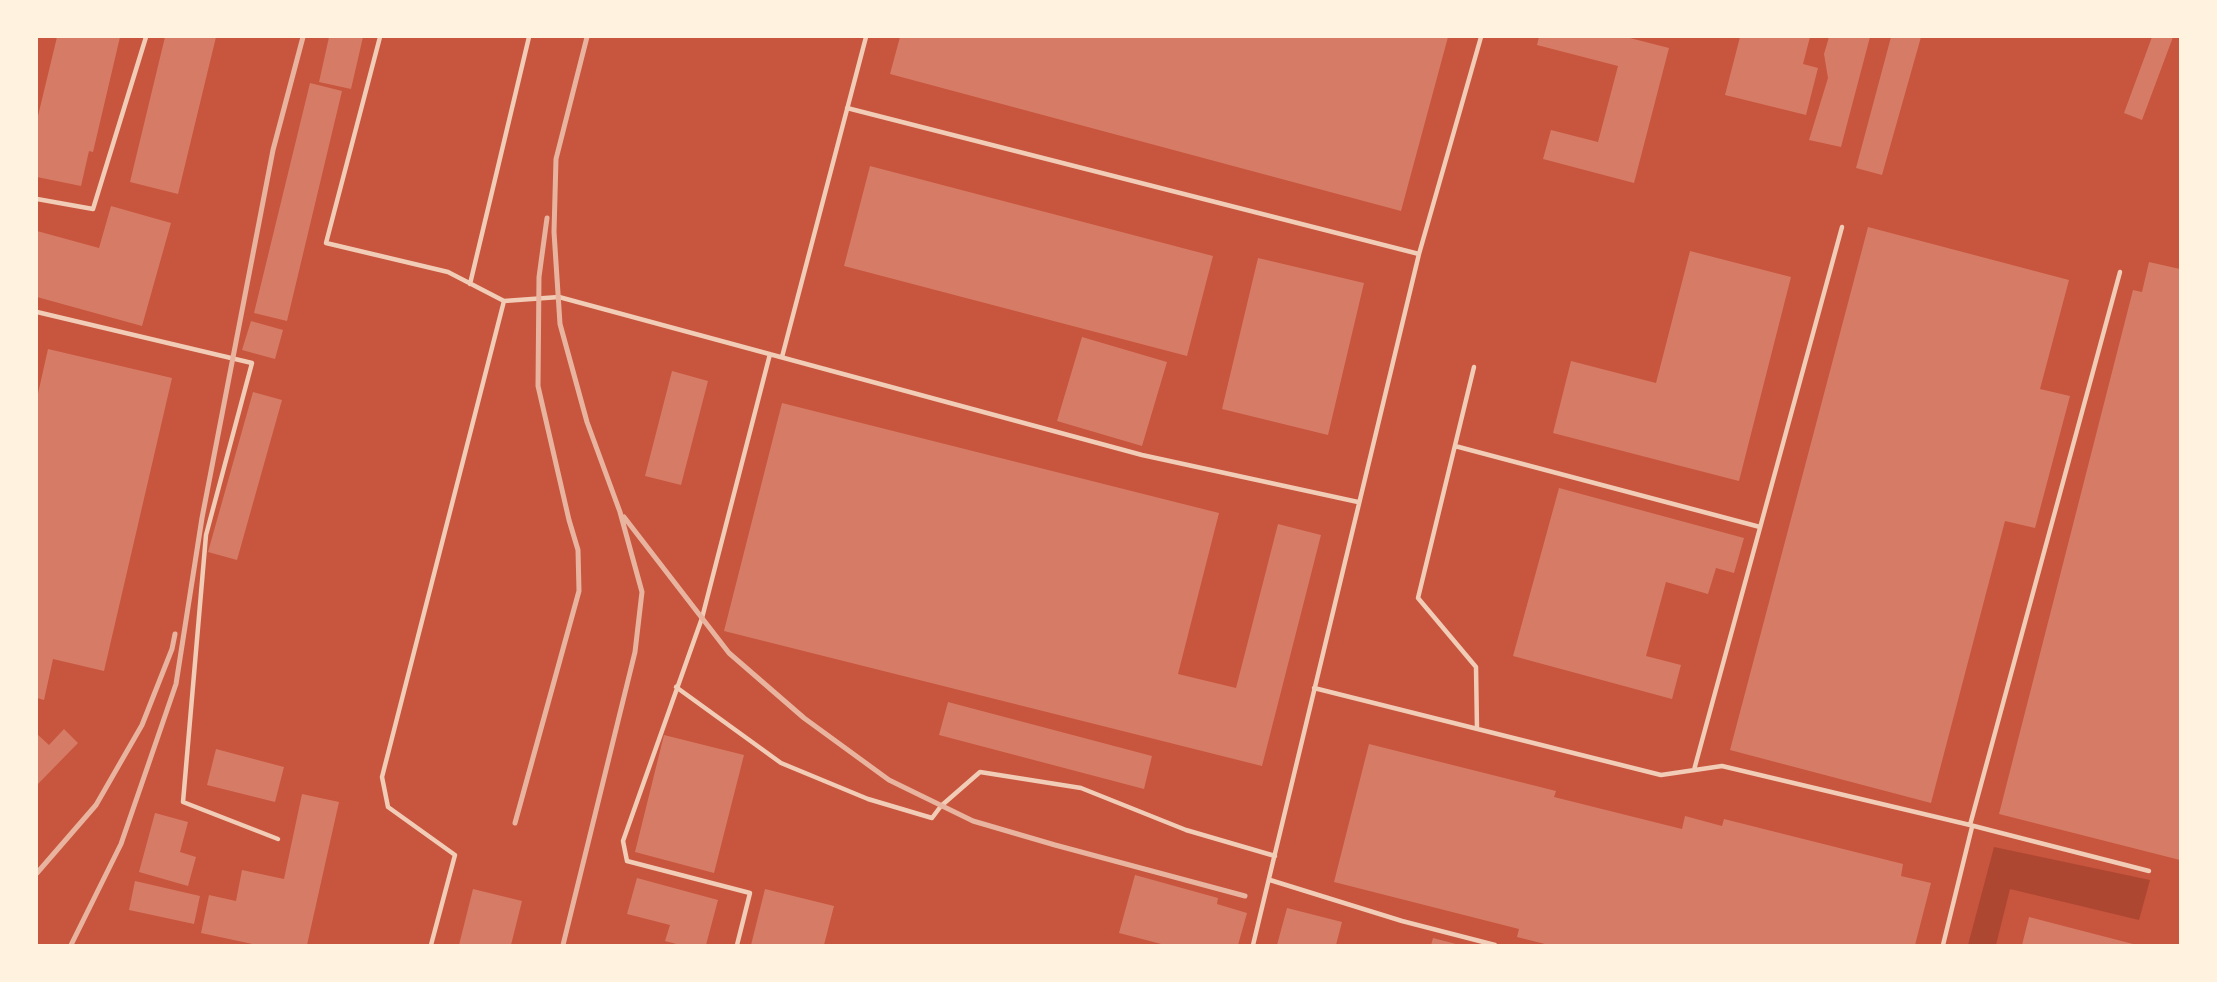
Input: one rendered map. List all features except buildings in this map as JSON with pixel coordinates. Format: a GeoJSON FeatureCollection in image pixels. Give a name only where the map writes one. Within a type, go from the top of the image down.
{"type":"FeatureCollection","features":[{"type":"Feature","properties":{"kind":"lane"},"geometry":{"type":"LineString","coordinates":[[37,199],[93,209],[146,37]]}},
{"type":"Feature","properties":{"kind":"lane"},"geometry":{"type":"LineString","coordinates":[[380,37],[326,243],[448,272],[504,301],[559,297],[1142,454],[1358,502]]}},
{"type":"Feature","properties":{"kind":"lane"},"geometry":{"type":"LineString","coordinates":[[470,284],[530,37]]}},
{"type":"Feature","properties":{"kind":"lane"},"geometry":{"type":"LineString","coordinates":[[782,357],[866,37]]}},
{"type":"Feature","properties":{"kind":"lane"},"geometry":{"type":"LineString","coordinates":[[1253,945],[1419,254],[1480,37]]}},
{"type":"Feature","properties":{"kind":"lane"},"geometry":{"type":"LineString","coordinates":[[847,108],[1419,254]]}},
{"type":"Feature","properties":{"kind":"lane"},"geometry":{"type":"LineString","coordinates":[[1694,770],[1842,227]]}},
{"type":"Feature","properties":{"kind":"lane"},"geometry":{"type":"LineString","coordinates":[[1944,945],[1971,826],[2120,272]]}},
{"type":"Feature","properties":{"kind":"lane"},"geometry":{"type":"LineString","coordinates":[[430,945],[456,855],[388,807],[382,777],[504,301]]}},
{"type":"Feature","properties":{"kind":"lane"},"geometry":{"type":"LineString","coordinates":[[37,313],[253,363],[206,535],[183,802],[278,839]]}},
{"type":"Feature","properties":{"kind":"lane"},"geometry":{"type":"LineString","coordinates":[[737,945],[750,893],[627,862],[623,841],[702,618],[770,354]]}},
{"type":"Feature","properties":{"kind":"lane"},"geometry":{"type":"LineString","coordinates":[[1474,367],[1418,598],[1476,667],[1477,729]]}},
{"type":"Feature","properties":{"kind":"lane"},"geometry":{"type":"LineString","coordinates":[[1455,446],[1760,527]]}},
{"type":"Feature","properties":{"kind":"lane"},"geometry":{"type":"LineString","coordinates":[[676,687],[781,763],[869,799],[932,818],[941,806],[980,772],[1081,788],[1186,830],[1275,856]]}},
{"type":"Feature","properties":{"kind":"lane"},"geometry":{"type":"LineString","coordinates":[[1314,688],[1661,775],[1722,766],[2149,871]]}},
{"type":"Feature","properties":{"kind":"lane"},"geometry":{"type":"LineString","coordinates":[[1270,880],[1402,921],[1495,945]]}},
{"type":"Feature","properties":{"kind":"shaded area"},"geometry":{"type":"Polygon","coordinates":[[[1994,847],[2150,880],[2139,920],[2010,889],[1996,945],[1968,945],[1994,847]]]}},
{"type":"Feature","properties":{"kind":"railway"},"geometry":{"type":"LineString","coordinates":[[71,945],[121,844],[176,684],[202,518],[273,150],[303,37]]}},
{"type":"Feature","properties":{"kind":"railway"},"geometry":{"type":"LineString","coordinates":[[563,945],[635,652],[642,592],[620,512],[587,422],[560,324],[554,232],[556,159],[587,37]]}},
{"type":"Feature","properties":{"kind":"railway"},"geometry":{"type":"LineString","coordinates":[[515,823],[579,591],[578,550],[538,386],[539,277],[547,218]]}},
{"type":"Feature","properties":{"kind":"railway"},"geometry":{"type":"LineString","coordinates":[[624,517],[729,653],[804,718],[889,780],[973,821],[1245,896]]}},
{"type":"Feature","properties":{"kind":"railway"},"geometry":{"type":"LineString","coordinates":[[37,873],[96,805],[142,725],[172,649],[175,634]]}}]}
